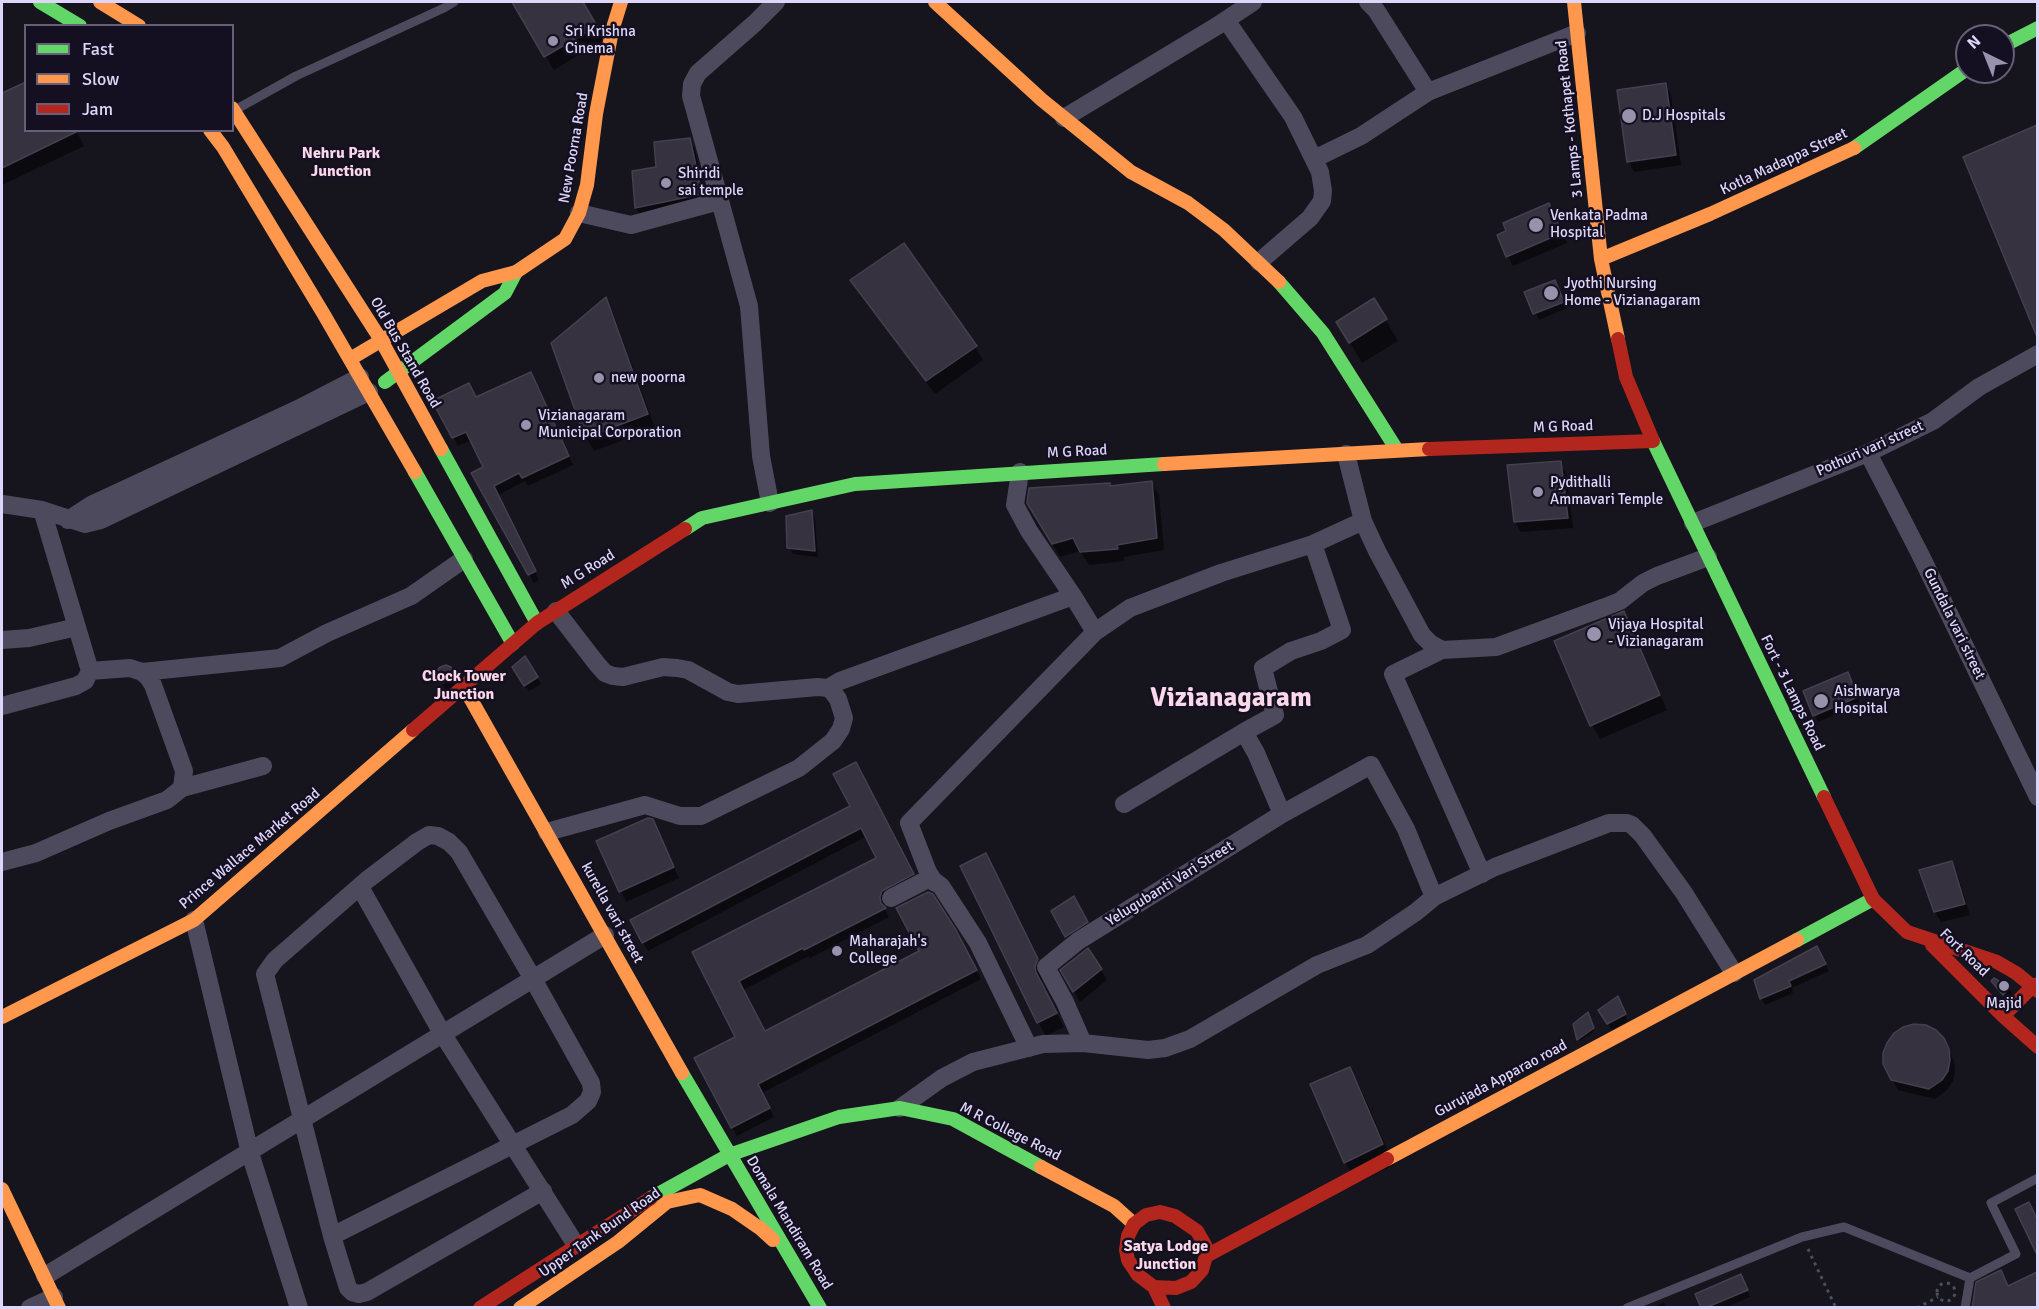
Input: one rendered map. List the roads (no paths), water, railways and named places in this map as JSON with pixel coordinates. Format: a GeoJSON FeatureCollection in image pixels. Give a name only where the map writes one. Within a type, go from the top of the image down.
{"type":"FeatureCollection","features":[{"type":"Feature","properties":{"kind":"street"},"geometry":{"type":"LineString","coordinates":[[40,2],[77,24]]}},
{"type":"Feature","properties":{"kind":"street"},"geometry":{"type":"LineString","coordinates":[[100,2],[136,24]]}},
{"type":"Feature","properties":{"kind":"street","name":"New Poorna Road"},"geometry":{"type":"LineString","coordinates":[[516,272],[566,239],[579,213],[587,185],[596,114],[612,31],[621,2]]}},
{"type":"Feature","properties":{"kind":"street"},"geometry":{"type":"LineString","coordinates":[[770,503],[761,456],[749,306],[692,106],[692,84],[698,73],[776,2]]}},
{"type":"Feature","properties":{"kind":"street"},"geometry":{"type":"LineString","coordinates":[[935,2],[1064,118],[1131,172],[1188,202],[1224,230],[1274,276],[1323,333],[1397,450]]}},
{"type":"Feature","properties":{"kind":"street"},"geometry":{"type":"LineString","coordinates":[[1064,118],[1253,2]]}},
{"type":"Feature","properties":{"kind":"street"},"geometry":{"type":"LineString","coordinates":[[1368,2],[1376,10],[1428,92]]}},
{"type":"Feature","properties":{"kind":"street","name":"3 Lamps - Kothapet Road"},"geometry":{"type":"LineString","coordinates":[[1574,2],[1601,258],[1626,377],[1653,441]]}},
{"type":"Feature","properties":{"kind":"street"},"geometry":{"type":"LineString","coordinates":[[1226,20],[1293,117],[1320,172],[1323,191],[1322,201],[1310,218],[1259,262]]}},
{"type":"Feature","properties":{"kind":"street"},"geometry":{"type":"LineString","coordinates":[[2015,40],[2037,28]]}},
{"type":"Feature","properties":{"kind":"street"},"geometry":{"type":"LineString","coordinates":[[1314,159],[1361,136],[1428,92],[1577,33]]}},
{"type":"Feature","properties":{"kind":"street","name":"Kotla Madappa Street"},"geometry":{"type":"LineString","coordinates":[[1601,258],[1710,214],[1861,145],[1955,78]]}},
{"type":"Feature","properties":{"kind":"street","name":"Old Bus Stand Road"},"geometry":{"type":"LineString","coordinates":[[234,109],[381,340],[537,623]]}},
{"type":"Feature","properties":{"kind":"street"},"geometry":{"type":"LineString","coordinates":[[212,132],[223,147],[365,384],[513,644]]}},
{"type":"Feature","properties":{"kind":"street"},"geometry":{"type":"LineString","coordinates":[[579,213],[631,225],[719,201]]}},
{"type":"Feature","properties":{"kind":"street"},"geometry":{"type":"LineString","coordinates":[[350,359],[482,281],[516,272]]}},
{"type":"Feature","properties":{"kind":"street"},"geometry":{"type":"LineString","coordinates":[[2,504],[42,510],[85,524],[100,520],[365,384],[399,373],[505,293],[516,272]]}},
{"type":"Feature","properties":{"kind":"street","name":"Pothuri vari street"},"geometry":{"type":"LineString","coordinates":[[1693,524],[1868,453],[1933,421],[1979,387],[2037,354]]}},
{"type":"Feature","properties":{"kind":"street","name":"M G Road"},"geometry":{"type":"LineString","coordinates":[[513,644],[556,610],[702,518],[855,484],[1397,450],[1653,441]]}},
{"type":"Feature","properties":{"kind":"street","name":"Fort - 3 Lamps Road"},"geometry":{"type":"LineString","coordinates":[[1653,441],[1874,899],[1907,932],[1925,939]]}},
{"type":"Feature","properties":{"kind":"street"},"geometry":{"type":"LineString","coordinates":[[1346,453],[1363,521],[1422,634],[1431,644],[1442,650]]}},
{"type":"Feature","properties":{"kind":"street","name":"Gundala vari street"},"geometry":{"type":"LineString","coordinates":[[1868,453],[1920,554],[2037,797]]}},
{"type":"Feature","properties":{"kind":"street"},"geometry":{"type":"LineString","coordinates":[[1020,472],[1015,505],[1029,531],[1095,632]]}},
{"type":"Feature","properties":{"kind":"street"},"geometry":{"type":"LineString","coordinates":[[2,706],[76,686],[85,681],[90,671],[42,510]]}},
{"type":"Feature","properties":{"kind":"street"},"geometry":{"type":"LineString","coordinates":[[935,883],[928,872],[909,823],[1095,632],[1130,608],[1221,573],[1313,544],[1363,521]]}},
{"type":"Feature","properties":{"kind":"street"},"geometry":{"type":"LineString","coordinates":[[1124,804],[1275,715],[1263,668],[1291,651],[1321,641],[1342,630],[1313,544]]}},
{"type":"Feature","properties":{"kind":"street"},"geometry":{"type":"LineString","coordinates":[[1482,874],[1393,674],[1442,650],[1496,647],[1605,607],[1620,601],[1643,583],[1657,576],[1708,557]]}},
{"type":"Feature","properties":{"kind":"street"},"geometry":{"type":"LineString","coordinates":[[90,671],[130,668],[142,672],[280,658],[327,633],[411,596],[464,559]]}},
{"type":"Feature","properties":{"kind":"street"},"geometry":{"type":"LineString","coordinates":[[828,688],[840,681],[1073,596]]}},
{"type":"Feature","properties":{"kind":"street"},"geometry":{"type":"LineString","coordinates":[[547,832],[645,805],[680,816],[701,816],[799,768],[833,741],[841,729],[844,718],[841,707],[828,688],[738,694],[728,692],[688,670],[663,667],[623,677],[612,676],[605,673],[597,664],[556,610]]}},
{"type":"Feature","properties":{"kind":"street"},"geometry":{"type":"LineString","coordinates":[[2,640],[29,638],[77,627]]}},
{"type":"Feature","properties":{"kind":"street","name":"Prince Wallace Market Road"},"geometry":{"type":"LineString","coordinates":[[2,1017],[194,920],[513,644]]}},
{"type":"Feature","properties":{"kind":"street"},"geometry":{"type":"LineString","coordinates":[[142,672],[153,685],[184,771],[182,788]]}},
{"type":"Feature","properties":{"kind":"street","name":"kurella vari street"},"geometry":{"type":"LineString","coordinates":[[464,687],[729,1155]]}},
{"type":"Feature","properties":{"kind":"street"},"geometry":{"type":"LineString","coordinates":[[1245,732],[1282,814]]}},
{"type":"Feature","properties":{"kind":"street","name":"Yelugubanti Vari Street"},"geometry":{"type":"LineString","coordinates":[[1083,1043],[1046,967],[1078,941],[1282,814],[1371,765],[1406,829],[1434,897]]}},
{"type":"Feature","properties":{"kind":"street"},"geometry":{"type":"LineString","coordinates":[[2,862],[36,853],[109,821],[167,800],[182,788],[263,766]]}},
{"type":"Feature","properties":{"kind":"street"},"geometry":{"type":"LineString","coordinates":[[900,1108],[942,1078],[973,1062],[1043,1044],[1083,1043],[1148,1050],[1166,1048],[1190,1039],[1317,965],[1367,945],[1434,897],[1482,874],[1609,823],[1627,823],[1643,836],[1734,973]]}},
{"type":"Feature","properties":{"kind":"street"},"geometry":{"type":"LineString","coordinates":[[332,1236],[572,1115],[588,1101],[592,1092],[591,1083],[459,852],[449,842],[438,836],[429,835],[360,887],[275,960],[265,974],[332,1236],[348,1288],[359,1294],[367,1292],[543,1191]]}},
{"type":"Feature","properties":{"kind":"street"},"geometry":{"type":"LineString","coordinates":[[891,898],[928,879],[946,892],[978,943],[1029,1048]]}},
{"type":"Feature","properties":{"kind":"street"},"geometry":{"type":"LineString","coordinates":[[360,887],[442,1034],[514,1144],[576,1245]]}},
{"type":"Feature","properties":{"kind":"street","name":"Gurujada Apparao road"},"geometry":{"type":"LineString","coordinates":[[1206,1256],[1874,899]]}},
{"type":"Feature","properties":{"kind":"street"},"geometry":{"type":"LineString","coordinates":[[194,920],[250,1153],[299,1308]]}},
{"type":"Feature","properties":{"kind":"street"},"geometry":{"type":"LineString","coordinates":[[45,1276],[605,935]]}},
{"type":"Feature","properties":{"kind":"street","name":"Fort Road"},"geometry":{"type":"LineString","coordinates":[[1925,939],[1996,962],[2036,987]]}},
{"type":"Feature","properties":{"kind":"street","name":"Fort Road"},"geometry":{"type":"LineString","coordinates":[[1925,939],[2037,1047]]}},
{"type":"Feature","properties":{"kind":"street"},"geometry":{"type":"LineString","coordinates":[[2003,1016],[2036,987]]}},
{"type":"Feature","properties":{"kind":"street","name":"M R College Road"},"geometry":{"type":"LineString","coordinates":[[729,1155],[839,1117],[900,1108],[953,1119],[1114,1206],[1134,1224]]}},
{"type":"Feature","properties":{"kind":"street","name":"Upper Tank Bund Road"},"geometry":{"type":"LineString","coordinates":[[480,1308],[635,1207],[729,1155]]}},
{"type":"Feature","properties":{"kind":"street","name":"Domala Mandiram Road"},"geometry":{"type":"LineString","coordinates":[[729,1155],[820,1308]]}},
{"type":"Feature","properties":{"kind":"street"},"geometry":{"type":"LineString","coordinates":[[2,1189],[57,1302],[30,1308]]}},
{"type":"Feature","properties":{"kind":"street","name":"Upper Tank Bund Road"},"geometry":{"type":"LineString","coordinates":[[520,1308],[618,1242],[668,1202],[700,1195],[732,1209],[762,1229],[790,1257]]}},
{"type":"Feature","properties":{"kind":"street"},"geometry":{"type":"LineString","coordinates":[[1154,1287],[1176,1288],[1191,1282],[1202,1270],[1206,1256],[1205,1245],[1197,1232],[1175,1216],[1160,1212],[1146,1215],[1134,1224],[1128,1236],[1126,1250],[1128,1260],[1138,1275],[1154,1287],[1164,1308]]}},
{"type":"Feature","properties":{"kind":"lane"},"geometry":{"type":"LineString","coordinates":[[234,109],[296,76],[454,2]]}},
{"type":"Feature","properties":{"kind":"lane"},"geometry":{"type":"LineString","coordinates":[[1627,1308],[1802,1237],[1844,1227],[1970,1278],[2016,1254],[1991,1203],[2037,1178]]}},
{"type":"Feature","properties":{"kind":"lane"},"geometry":{"type":"LineString","coordinates":[[1965,1308],[1970,1278]]}},
{"type":"Feature","properties":{"kind":"place","name":"Sri Krishna Cinema"},"geometry":{"type":"Point","coordinates":[553,41]}},
{"type":"Feature","properties":{"kind":"place","name":"D.J Hospitals"},"geometry":{"type":"Point","coordinates":[1629,116]}},
{"type":"Feature","properties":{"kind":"place","name":"Shiridi sai temple"},"geometry":{"type":"Point","coordinates":[666,183]}},
{"type":"Feature","properties":{"kind":"place","name":"Venkata Padma Hospital"},"geometry":{"type":"Point","coordinates":[1536,225]}},
{"type":"Feature","properties":{"kind":"place","name":"Jyothi Nursing Home - Vizianagaram"},"geometry":{"type":"Point","coordinates":[1551,293]}},
{"type":"Feature","properties":{"kind":"place","name":"new poorna"},"geometry":{"type":"Point","coordinates":[599,378]}},
{"type":"Feature","properties":{"kind":"place","name":"Vizianagaram Municipal Corporation"},"geometry":{"type":"Point","coordinates":[526,425]}},
{"type":"Feature","properties":{"kind":"place","name":"Pydithalli Ammavari Temple"},"geometry":{"type":"Point","coordinates":[1538,492]}},
{"type":"Feature","properties":{"kind":"place","name":"Vijaya Hospital - Vizianagaram"},"geometry":{"type":"Point","coordinates":[1594,634]}},
{"type":"Feature","properties":{"kind":"place","name":"Aishwarya Hospital"},"geometry":{"type":"Point","coordinates":[1821,701]}},
{"type":"Feature","properties":{"kind":"place","name":"Maharajah's College"},"geometry":{"type":"Point","coordinates":[837,951]}},
{"type":"Feature","properties":{"kind":"place","name":"Majid"},"geometry":{"type":"Point","coordinates":[2004,986]}},
{"type":"Feature","properties":{"kind":"district","name":"Nehru Park Junction"},"geometry":{"type":"Point","coordinates":[341,163]}},
{"type":"Feature","properties":{"kind":"district","name":"Clock Tower Junction"},"geometry":{"type":"Point","coordinates":[464,686]}},
{"type":"Feature","properties":{"kind":"district","name":"Vizianagaram"},"geometry":{"type":"Point","coordinates":[1231,699]}},
{"type":"Feature","properties":{"kind":"district","name":"Satya Lodge Junction"},"geometry":{"type":"Point","coordinates":[1166,1256]}}]}
